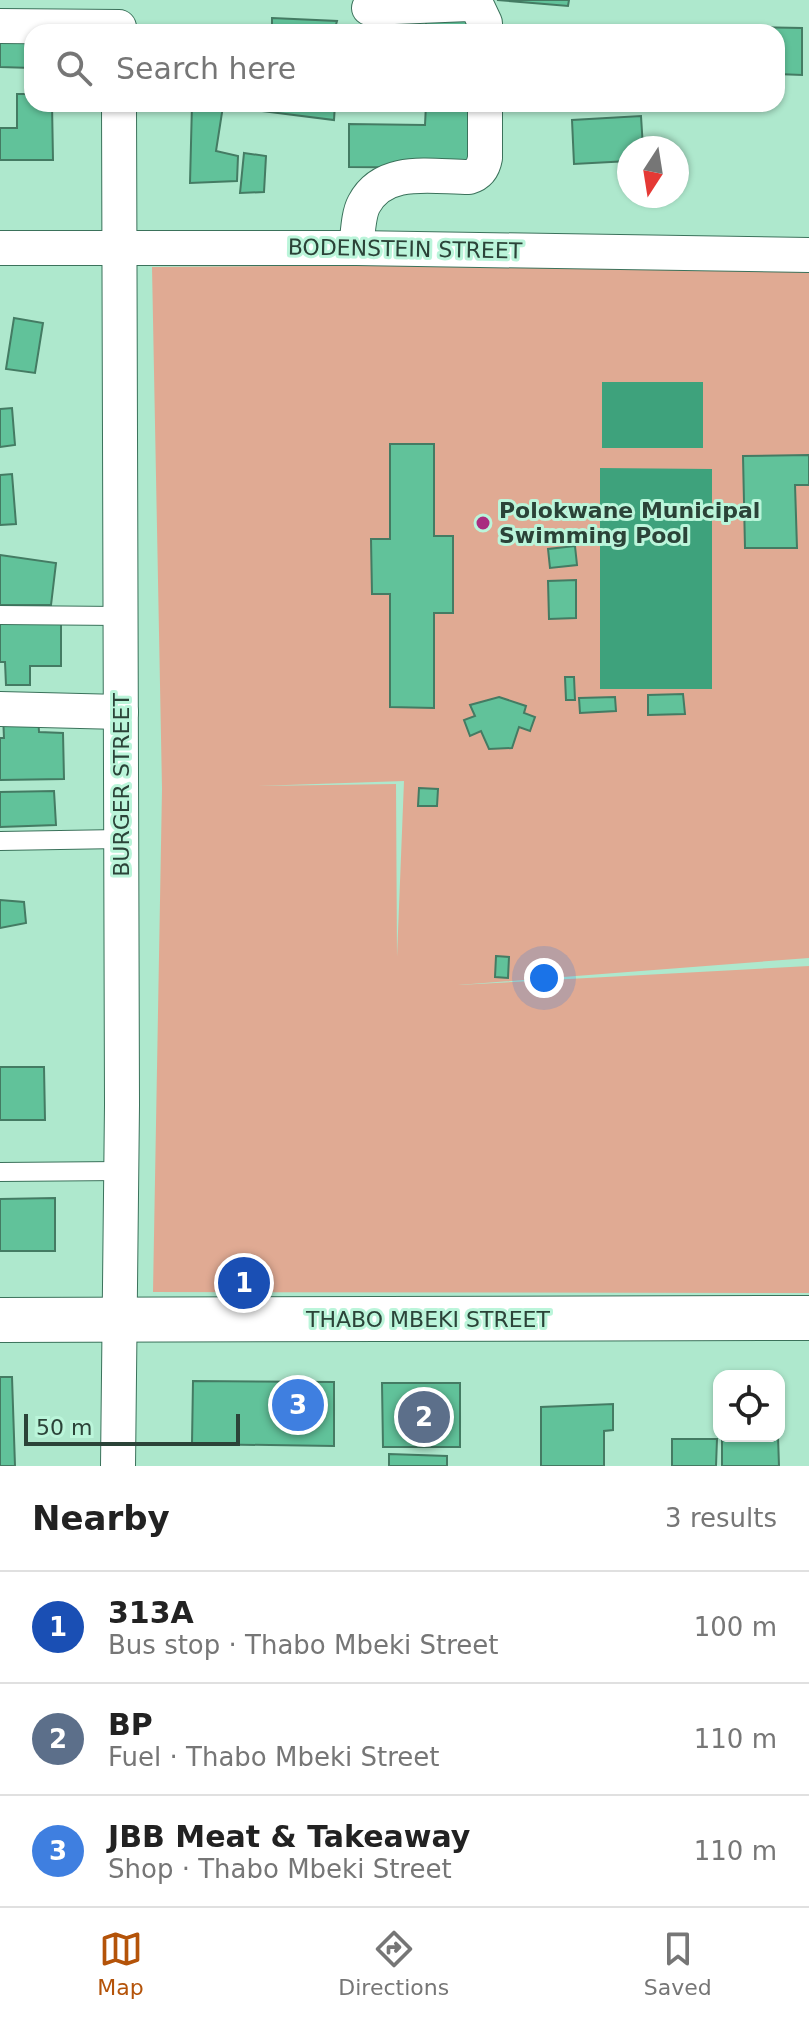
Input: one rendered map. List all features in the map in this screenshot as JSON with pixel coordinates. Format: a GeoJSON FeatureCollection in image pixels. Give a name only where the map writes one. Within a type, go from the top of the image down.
{"type":"FeatureCollection","features":[{"type":"Feature","properties":{"kind":"main road","name":"THABO MBEKI STREET"},"geometry":{"type":"LineString","coordinates":[[0,1320],[809,1318]]}},
{"type":"Feature","properties":{"kind":"street"},"geometry":{"type":"LineString","coordinates":[[369,8],[477,6],[485,24]]}},
{"type":"Feature","properties":{"kind":"street"},"geometry":{"type":"LineString","coordinates":[[40,24],[119,20]]}},
{"type":"Feature","properties":{"kind":"street"},"geometry":{"type":"LineString","coordinates":[[0,26],[24,25]]}},
{"type":"Feature","properties":{"kind":"street","name":"BURGER STREET"},"geometry":{"type":"LineString","coordinates":[[118,1466],[121,712],[119,112]]}},
{"type":"Feature","properties":{"kind":"street"},"geometry":{"type":"LineString","coordinates":[[356,248],[362,205],[379,184],[395,177],[477,175],[485,158],[485,112]]}},
{"type":"Feature","properties":{"kind":"street","name":"BODENSTEIN STREET"},"geometry":{"type":"LineString","coordinates":[[0,248],[356,248],[809,255]]}},
{"type":"Feature","properties":{"kind":"street"},"geometry":{"type":"LineString","coordinates":[[0,709],[121,712]]}},
{"type":"Feature","properties":{"kind":"lane"},"geometry":{"type":"LineString","coordinates":[[0,615],[120,616]]}},
{"type":"Feature","properties":{"kind":"lane"},"geometry":{"type":"LineString","coordinates":[[0,841],[120,839]]}},
{"type":"Feature","properties":{"kind":"lane"},"geometry":{"type":"LineString","coordinates":[[0,1172],[120,1171]]}},
{"type":"Feature","properties":{"kind":"shaded area","name":"Polokwane Municipal Swimming Pool"},"geometry":{"type":"Polygon","coordinates":[[[809,262],[809,958],[458,985],[809,966],[809,1293],[153,1292],[162,789],[152,267],[809,262]],[[404,781],[257,786],[396,784],[397,958],[404,781]]]}},
{"type":"Feature","properties":{"kind":"shaded area"},"geometry":{"type":"Polygon","coordinates":[[[602,382],[703,382],[703,448],[602,448],[602,382]]]}},
{"type":"Feature","properties":{"kind":"shaded area"},"geometry":{"type":"Polygon","coordinates":[[[600,468],[712,469],[712,689],[600,689],[600,468]]]}},
{"type":"Feature","properties":{"kind":"building"},"geometry":{"type":"Polygon","coordinates":[[[497,0],[569,0],[568,6],[497,0]]]}},
{"type":"Feature","properties":{"kind":"building"},"geometry":{"type":"Polygon","coordinates":[[[426,16],[474,16],[474,24],[426,24],[426,16]]]}},
{"type":"Feature","properties":{"kind":"building"},"geometry":{"type":"Polygon","coordinates":[[[272,18],[337,21],[336,24],[272,24],[272,18]]]}},
{"type":"Feature","properties":{"kind":"building"},"geometry":{"type":"Polygon","coordinates":[[[785,28],[802,28],[802,75],[785,74],[785,28]]]}},
{"type":"Feature","properties":{"kind":"building"},"geometry":{"type":"Polygon","coordinates":[[[0,40],[24,42],[24,68],[0,67],[0,40]]]}},
{"type":"Feature","properties":{"kind":"building"},"geometry":{"type":"Polygon","coordinates":[[[17,94],[24,94],[24,112],[52,112],[53,160],[0,160],[0,128],[17,128],[17,94]]]}},
{"type":"Feature","properties":{"kind":"building"},"geometry":{"type":"Polygon","coordinates":[[[192,112],[222,112],[216,151],[238,156],[237,181],[190,183],[192,112]]]}},
{"type":"Feature","properties":{"kind":"building"},"geometry":{"type":"Polygon","coordinates":[[[271,112],[334,112],[334,120],[271,112]]]}},
{"type":"Feature","properties":{"kind":"building"},"geometry":{"type":"Polygon","coordinates":[[[426,112],[474,112],[473,168],[349,167],[349,124],[425,125],[426,112]]]}},
{"type":"Feature","properties":{"kind":"building"},"geometry":{"type":"Polygon","coordinates":[[[641,116],[642,136],[617,136],[617,162],[574,164],[572,120],[641,116]]]}},
{"type":"Feature","properties":{"kind":"building"},"geometry":{"type":"Polygon","coordinates":[[[244,153],[266,156],[264,192],[240,193],[244,153]]]}},
{"type":"Feature","properties":{"kind":"building"},"geometry":{"type":"Polygon","coordinates":[[[14,318],[43,323],[35,373],[6,369],[14,318]]]}},
{"type":"Feature","properties":{"kind":"building"},"geometry":{"type":"Polygon","coordinates":[[[12,408],[15,445],[0,447],[0,409],[12,408]]]}},
{"type":"Feature","properties":{"kind":"building"},"geometry":{"type":"Polygon","coordinates":[[[390,444],[434,444],[434,536],[453,536],[453,613],[434,613],[434,708],[390,707],[390,594],[372,594],[371,539],[390,539],[390,444]]]}},
{"type":"Feature","properties":{"kind":"building"},"geometry":{"type":"Polygon","coordinates":[[[809,455],[809,485],[795,485],[797,548],[745,548],[743,456],[809,455]]]}},
{"type":"Feature","properties":{"kind":"building"},"geometry":{"type":"Polygon","coordinates":[[[12,474],[16,524],[0,525],[0,475],[12,474]]]}},
{"type":"Feature","properties":{"kind":"building"},"geometry":{"type":"Polygon","coordinates":[[[575,546],[577,565],[550,568],[548,549],[575,546]]]}},
{"type":"Feature","properties":{"kind":"building"},"geometry":{"type":"Polygon","coordinates":[[[0,555],[56,563],[51,605],[0,605],[0,555]]]}},
{"type":"Feature","properties":{"kind":"building"},"geometry":{"type":"Polygon","coordinates":[[[576,580],[576,618],[549,619],[548,581],[576,580]]]}},
{"type":"Feature","properties":{"kind":"building"},"geometry":{"type":"Polygon","coordinates":[[[0,624],[61,624],[61,666],[30,666],[30,685],[6,685],[5,662],[0,662],[0,624]]]}},
{"type":"Feature","properties":{"kind":"building"},"geometry":{"type":"Polygon","coordinates":[[[565,677],[574,677],[575,700],[566,700],[565,677]]]}},
{"type":"Feature","properties":{"kind":"building"},"geometry":{"type":"Polygon","coordinates":[[[683,694],[685,714],[648,715],[648,695],[683,694]]]}},
{"type":"Feature","properties":{"kind":"building"},"geometry":{"type":"Polygon","coordinates":[[[499,697],[526,706],[524,713],[535,717],[530,731],[519,727],[512,748],[489,749],[481,731],[470,736],[464,720],[475,716],[470,705],[499,697]]]}},
{"type":"Feature","properties":{"kind":"building"},"geometry":{"type":"Polygon","coordinates":[[[615,697],[616,711],[580,713],[579,698],[615,697]]]}},
{"type":"Feature","properties":{"kind":"building"},"geometry":{"type":"Polygon","coordinates":[[[3,714],[38,714],[39,732],[63,733],[64,779],[0,780],[3,714]]]}},
{"type":"Feature","properties":{"kind":"building"},"geometry":{"type":"Polygon","coordinates":[[[419,788],[438,789],[437,806],[418,806],[419,788]]]}},
{"type":"Feature","properties":{"kind":"building"},"geometry":{"type":"Polygon","coordinates":[[[54,791],[56,825],[0,827],[0,792],[54,791]]]}},
{"type":"Feature","properties":{"kind":"building"},"geometry":{"type":"Polygon","coordinates":[[[0,900],[24,902],[26,923],[0,928],[0,900]]]}},
{"type":"Feature","properties":{"kind":"building"},"geometry":{"type":"Polygon","coordinates":[[[496,956],[509,957],[508,978],[495,977],[496,956]]]}},
{"type":"Feature","properties":{"kind":"building"},"geometry":{"type":"Polygon","coordinates":[[[0,1067],[44,1067],[45,1120],[0,1120],[0,1067]]]}},
{"type":"Feature","properties":{"kind":"building"},"geometry":{"type":"Polygon","coordinates":[[[55,1198],[55,1251],[0,1251],[0,1199],[55,1198]]]}},
{"type":"Feature","properties":{"kind":"building"},"geometry":{"type":"Polygon","coordinates":[[[0,1377],[12,1377],[15,1466],[0,1466],[0,1377]]]}},
{"type":"Feature","properties":{"kind":"building"},"geometry":{"type":"Polygon","coordinates":[[[193,1381],[334,1382],[334,1446],[192,1444],[193,1381]]]}},
{"type":"Feature","properties":{"kind":"building"},"geometry":{"type":"Polygon","coordinates":[[[382,1383],[460,1383],[460,1447],[383,1447],[382,1383]]]}},
{"type":"Feature","properties":{"kind":"building"},"geometry":{"type":"Polygon","coordinates":[[[613,1404],[613,1430],[604,1431],[604,1466],[541,1466],[541,1407],[613,1404]]]}},
{"type":"Feature","properties":{"kind":"building"},"geometry":{"type":"Polygon","coordinates":[[[672,1439],[713,1439],[717,1442],[716,1466],[672,1466],[672,1439]]]}},
{"type":"Feature","properties":{"kind":"building"},"geometry":{"type":"Polygon","coordinates":[[[722,1442],[778,1442],[779,1466],[722,1466],[722,1442]]]}},
{"type":"Feature","properties":{"kind":"building"},"geometry":{"type":"Polygon","coordinates":[[[389,1454],[447,1456],[447,1466],[389,1466],[389,1454]]]}},
{"type":"Feature","properties":{"kind":"place","name":"Polokwane Municipal Swimming Pool"},"geometry":{"type":"Point","coordinates":[483,523]}},
{"type":"Feature","properties":{"kind":"place","name":"313A"},"geometry":{"type":"Point","coordinates":[244,1283]}},
{"type":"Feature","properties":{"kind":"place","name":"JBB Meat & Takeaway"},"geometry":{"type":"Point","coordinates":[298,1405]}},
{"type":"Feature","properties":{"kind":"place","name":"BP"},"geometry":{"type":"Point","coordinates":[424,1417]}}]}
